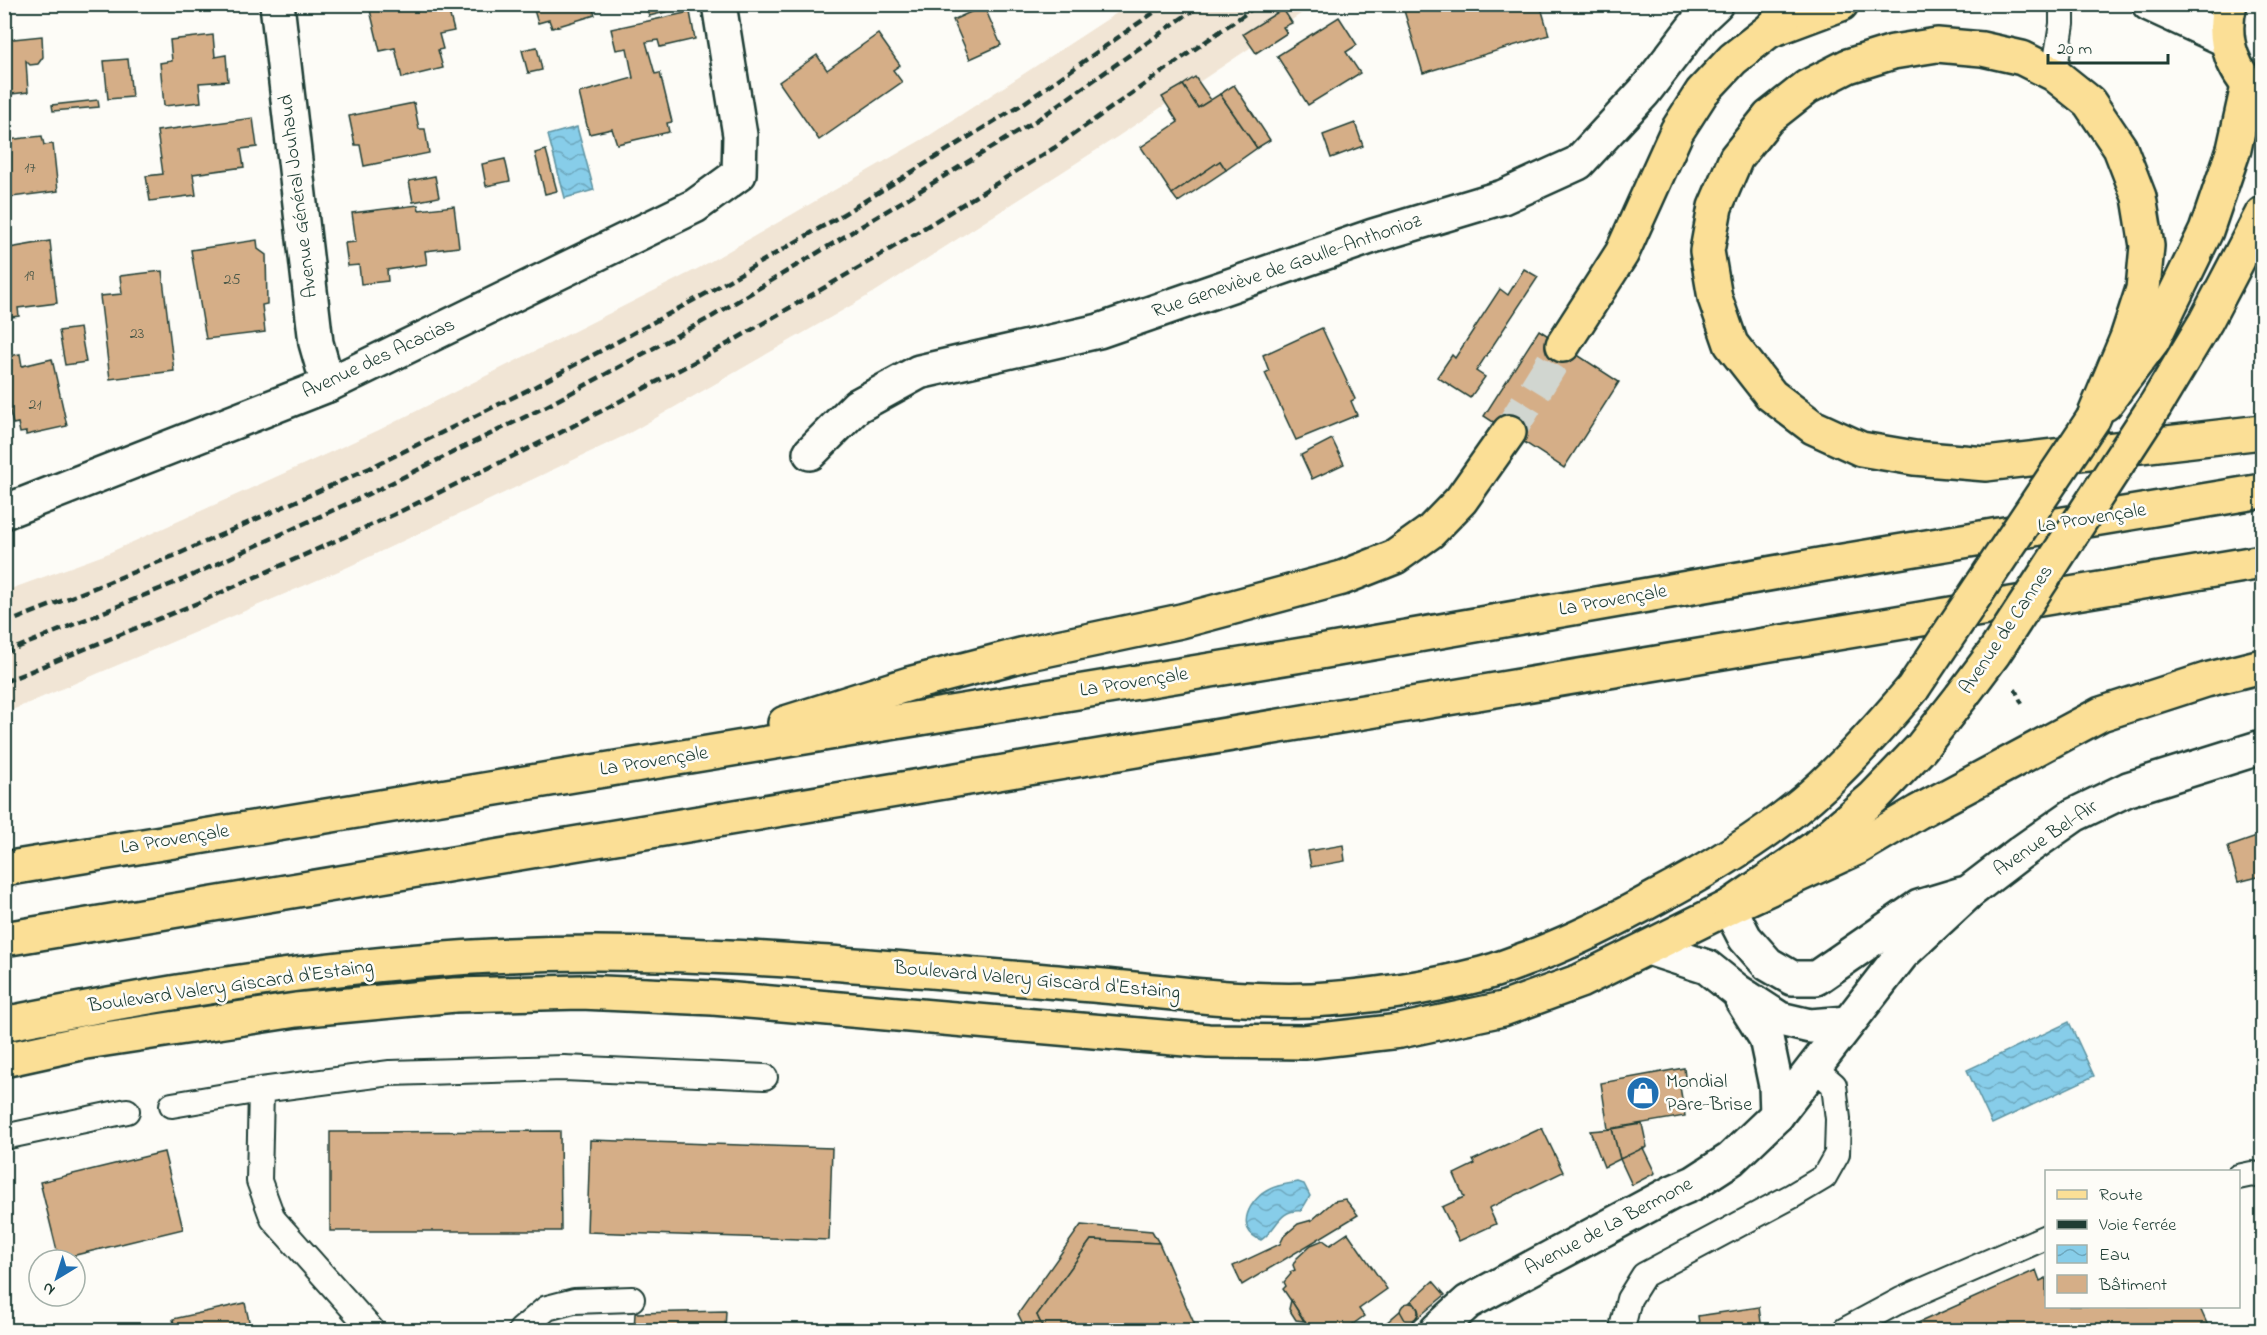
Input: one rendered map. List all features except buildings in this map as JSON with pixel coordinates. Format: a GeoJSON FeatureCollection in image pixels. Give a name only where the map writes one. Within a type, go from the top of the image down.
{"type":"FeatureCollection","features":[{"type":"Feature","properties":{"kind":"main road"},"geometry":{"type":"LineString","coordinates":[[1563,345],[1622,253],[1677,131],[1702,92],[1733,59],[1770,30],[1795,4]]}},
{"type":"Feature","properties":{"kind":"main road"},"geometry":{"type":"LineString","coordinates":[[1770,30],[1841,4]]}},
{"type":"Feature","properties":{"kind":"main road"},"geometry":{"type":"LineString","coordinates":[[2093,419],[2153,340],[2206,231],[2255,92],[2234,65],[2227,40],[2226,17],[2230,4]]}},
{"type":"Feature","properties":{"kind":"main road"},"geometry":{"type":"LineString","coordinates":[[2093,419],[2127,338],[2143,289],[2147,246],[2139,197],[2120,148],[2089,102],[2055,75],[2022,58],[1982,49],[1937,45],[1893,52],[1848,66],[1807,87],[1769,117],[1736,158],[1714,207],[1707,251],[1715,298],[1731,344],[1771,395],[1813,427],[1861,449],[1914,458],[1986,464],[2262,432]]}},
{"type":"Feature","properties":{"kind":"main road","name":"Avenue de Cannes"},"geometry":{"type":"LineString","coordinates":[[1648,948],[1729,907],[1816,847],[1874,797],[1921,748],[1994,653],[2155,406],[2206,321],[2262,214]]}},
{"type":"Feature","properties":{"kind":"main road","name":"Boulevard Valery Giscard d'Estaing"},"geometry":{"type":"LineString","coordinates":[[4,1024],[280,975],[445,957],[594,953],[724,957],[910,970],[1216,997],[1311,1000],[1397,990],[1485,974],[1563,945],[1620,918],[1686,882],[1760,836],[1822,786],[1874,734],[1913,688],[2093,419]]}},
{"type":"Feature","properties":{"kind":"main road"},"geometry":{"type":"LineString","coordinates":[[678,758],[909,684],[1025,654],[1181,621],[1342,578],[1395,557],[1430,532],[1461,500],[1509,432]]}},
{"type":"Feature","properties":{"kind":"main road","name":"La Provençale"},"geometry":{"type":"LineString","coordinates":[[4,868],[1326,651],[2262,491]]}},
{"type":"Feature","properties":{"kind":"main road"},"geometry":{"type":"LineString","coordinates":[[4,939],[2262,562]]}},
{"type":"Feature","properties":{"kind":"main road"},"geometry":{"type":"LineString","coordinates":[[1729,907],[1857,848],[1918,812],[2101,714],[2206,680],[2262,666]]}},
{"type":"Feature","properties":{"kind":"main road","name":"Boulevard Valery Giscard d'Estaing"},"geometry":{"type":"LineString","coordinates":[[4,1060],[86,1042],[296,1010],[455,995],[558,993],[713,998],[1208,1041],[1304,1042],[1400,1031],[1503,1009],[1580,981],[1648,948]]}},
{"type":"Feature","properties":{"kind":"street","name":"Avenue Général Jouhaud"},"geometry":{"type":"LineString","coordinates":[[277,4],[316,344],[328,385]]}},
{"type":"Feature","properties":{"kind":"street","name":"Avenue des Acacias"},"geometry":{"type":"LineString","coordinates":[[4,512],[328,385],[695,206],[739,174],[740,135],[719,4]]}},
{"type":"Feature","properties":{"kind":"street","name":"Rue Geneviève de Gaulle-Anthonioz"},"geometry":{"type":"LineString","coordinates":[[810,453],[857,406],[919,372],[1100,331],[1373,236],[1503,197],[1578,163],[1644,92],[1700,19],[1716,4]]}},
{"type":"Feature","properties":{"kind":"street"},"geometry":{"type":"LineString","coordinates":[[2149,4],[2227,40]]}},
{"type":"Feature","properties":{"kind":"street","name":"Avenue Bel-Air"},"geometry":{"type":"LineString","coordinates":[[1813,1067],[1902,954],[1970,892],[2074,815],[2128,789],[2262,747]]}},
{"type":"Feature","properties":{"kind":"street","name":"Avenue Bel-Air"},"geometry":{"type":"LineString","coordinates":[[1729,907],[1745,938],[1768,964],[1792,978],[1816,978],[1919,907],[1970,892]]}},
{"type":"Feature","properties":{"kind":"street"},"geometry":{"type":"LineString","coordinates":[[1648,948],[1707,967],[1737,991],[1780,1019],[1810,1026],[1848,1023]]}},
{"type":"Feature","properties":{"kind":"street"},"geometry":{"type":"LineString","coordinates":[[1737,991],[1766,1038],[1775,1078],[1777,1115]]}},
{"type":"Feature","properties":{"kind":"street","name":"Avenue de La Bermone"},"geometry":{"type":"LineString","coordinates":[[1437,1330],[1468,1302],[1673,1192],[1694,1183],[1731,1159],[1777,1115],[1813,1067]]}},
{"type":"Feature","properties":{"kind":"lane"},"geometry":{"type":"LineString","coordinates":[[2055,75],[2062,24],[2062,4]]}},
{"type":"Feature","properties":{"kind":"lane"},"geometry":{"type":"LineString","coordinates":[[1624,1330],[1623,1324],[1629,1299],[1644,1275],[1824,1178],[1837,1155],[1838,1119],[1834,1085],[1813,1067]]}},
{"type":"Feature","properties":{"kind":"lane"},"geometry":{"type":"LineString","coordinates":[[172,1105],[261,1090],[390,1073],[564,1068],[765,1077]]}},
{"type":"Feature","properties":{"kind":"lane"},"geometry":{"type":"LineString","coordinates":[[261,1090],[259,1181],[273,1219],[372,1330]]}},
{"type":"Feature","properties":{"kind":"lane"},"geometry":{"type":"LineString","coordinates":[[4,1137],[127,1111]]}},
{"type":"Feature","properties":{"kind":"lane"},"geometry":{"type":"LineString","coordinates":[[2240,1177],[2252,1174],[2262,1176]]}},
{"type":"Feature","properties":{"kind":"lane"},"geometry":{"type":"LineString","coordinates":[[1845,1330],[1901,1300],[2045,1237]]}},
{"type":"Feature","properties":{"kind":"lane"},"geometry":{"type":"LineString","coordinates":[[521,1330],[547,1308],[574,1301],[632,1299]]}},
{"type":"Feature","properties":{"kind":"path"},"geometry":{"type":"LineString","coordinates":[[2011,680],[2023,706]]}},
{"type":"Feature","properties":{"kind":"shaded area"},"geometry":{"type":"Polygon","coordinates":[[[1129,5],[1314,5],[1117,137],[873,293],[626,435],[348,567],[5,713],[5,591],[104,555],[379,430],[699,268],[930,135],[1129,5]]]}},
{"type":"Feature","properties":{"kind":"water"},"geometry":{"type":"Polygon","coordinates":[[[577,127],[594,190],[565,198],[548,135],[577,127]]]}},
{"type":"Feature","properties":{"kind":"water"},"geometry":{"type":"Polygon","coordinates":[[[2069,1022],[2094,1076],[1992,1124],[1967,1070],[2069,1022]]]}},
{"type":"Feature","properties":{"kind":"water"},"geometry":{"type":"Polygon","coordinates":[[[1298,1182],[1304,1184],[1310,1196],[1301,1211],[1287,1213],[1261,1240],[1253,1235],[1246,1221],[1256,1199],[1273,1187],[1298,1182]]]}},
{"type":"Feature","properties":{"kind":"tunnel"},"geometry":{"type":"LineString","coordinates":[[1509,432],[1563,345]]}},
{"type":"Feature","properties":{"kind":"railway"},"geometry":{"type":"LineString","coordinates":[[4,624],[176,555],[370,468],[536,386],[707,293],[832,221],[1024,103],[1166,4]]}},
{"type":"Feature","properties":{"kind":"railway"},"geometry":{"type":"LineString","coordinates":[[4,653],[184,579],[377,490],[545,407],[713,316],[1037,120],[1202,4]]}},
{"type":"Feature","properties":{"kind":"railway"},"geometry":{"type":"LineString","coordinates":[[4,682],[200,602],[393,515],[552,437],[717,350],[877,257],[1054,148],[1259,4]]}},
{"type":"Feature","properties":{"kind":"place","name":"Mondial Pare-Brise"},"geometry":{"type":"Point","coordinates":[1643,1093]}}]}
